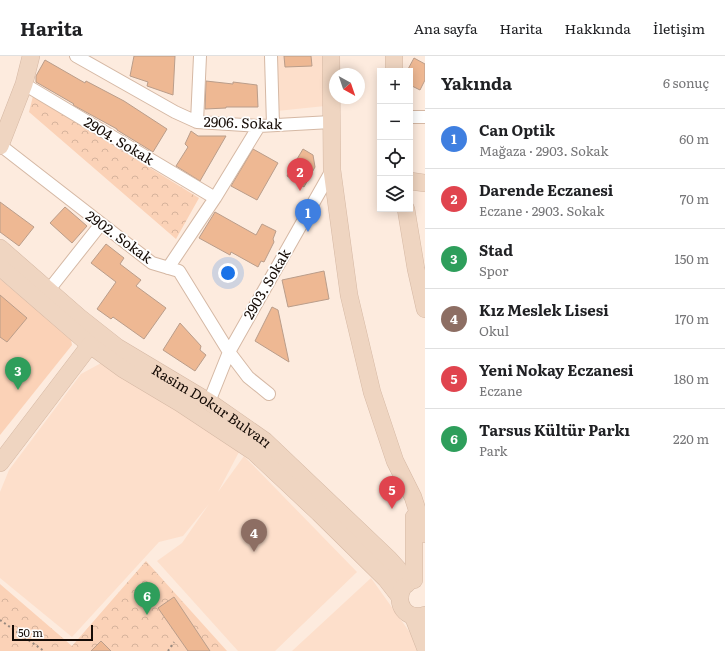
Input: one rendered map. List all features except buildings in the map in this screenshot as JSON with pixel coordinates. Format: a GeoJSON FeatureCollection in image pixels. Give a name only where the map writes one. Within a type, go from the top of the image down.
{"type":"FeatureCollection","features":[{"type":"Feature","properties":{"kind":"main road"},"geometry":{"type":"LineString","coordinates":[[0,146],[24,84],[31,56]]}},
{"type":"Feature","properties":{"kind":"main road"},"geometry":{"type":"LineString","coordinates":[[331,56],[332,170],[349,295],[372,392],[395,461],[412,497],[425,534]]}},
{"type":"Feature","properties":{"kind":"main road"},"geometry":{"type":"LineString","coordinates":[[394,56],[394,68]]}},
{"type":"Feature","properties":{"kind":"main road"},"geometry":{"type":"LineString","coordinates":[[413,181],[425,183]]}},
{"type":"Feature","properties":{"kind":"main road"},"geometry":{"type":"LineString","coordinates":[[406,212],[416,269],[425,309]]}},
{"type":"Feature","properties":{"kind":"main road","name":"Rasim Dokur Bulvarı"},"geometry":{"type":"LineString","coordinates":[[0,248],[48,291],[117,347],[209,402],[265,441],[389,558],[414,584]]}},
{"type":"Feature","properties":{"kind":"main road"},"geometry":{"type":"LineString","coordinates":[[0,267],[90,345],[123,368],[180,403],[254,452],[386,579],[414,584]]}},
{"type":"Feature","properties":{"kind":"main road"},"geometry":{"type":"LineString","coordinates":[[0,463],[90,345]]}},
{"type":"Feature","properties":{"kind":"main road"},"geometry":{"type":"LineString","coordinates":[[412,497],[414,518],[414,584]]}},
{"type":"Feature","properties":{"kind":"main road"},"geometry":{"type":"LineString","coordinates":[[425,556],[414,584],[400,602],[405,611],[419,616],[425,647]]}},
{"type":"Feature","properties":{"kind":"street","name":"2906. Sokak"},"geometry":{"type":"LineString","coordinates":[[76,56],[88,59],[175,112],[197,122],[259,126],[331,122]]}},
{"type":"Feature","properties":{"kind":"street"},"geometry":{"type":"LineString","coordinates":[[197,122],[200,56]]}},
{"type":"Feature","properties":{"kind":"street"},"geometry":{"type":"LineString","coordinates":[[271,56],[273,125]]}},
{"type":"Feature","properties":{"kind":"street","name":"2904. Sokak"},"geometry":{"type":"LineString","coordinates":[[24,84],[215,198]]}},
{"type":"Feature","properties":{"kind":"street"},"geometry":{"type":"LineString","coordinates":[[413,116],[425,117]]}},
{"type":"Feature","properties":{"kind":"street"},"geometry":{"type":"LineString","coordinates":[[168,268],[215,198],[259,126]]}},
{"type":"Feature","properties":{"kind":"street","name":"2902. Sokak"},"geometry":{"type":"LineString","coordinates":[[0,146],[152,263],[179,271],[229,352],[248,377],[268,394]]}},
{"type":"Feature","properties":{"kind":"street","name":"2903. Sokak"},"geometry":{"type":"LineString","coordinates":[[209,402],[229,352],[332,170]]}},
{"type":"Feature","properties":{"kind":"street"},"geometry":{"type":"LineString","coordinates":[[48,291],[101,224]]}},
{"type":"Feature","properties":{"kind":"path"},"geometry":{"type":"LineString","coordinates":[[0,620],[44,651]]}},
{"type":"Feature","properties":{"kind":"path"},"geometry":{"type":"LineString","coordinates":[[168,651],[174,642]]}},
{"type":"Feature","properties":{"kind":"shaded area"},"geometry":{"type":"Polygon","coordinates":[[[275,56],[326,56],[325,106],[277,111],[275,56]]]}},
{"type":"Feature","properties":{"kind":"shaded area"},"geometry":{"type":"Polygon","coordinates":[[[103,362],[239,452],[218,492],[244,456],[357,572],[275,651],[238,651],[157,561],[182,543],[209,504],[183,536],[159,542],[72,637],[0,578],[0,492],[9,470],[81,374],[103,362]]]}},
{"type":"Feature","properties":{"kind":"shaded area"},"geometry":{"type":"Polygon","coordinates":[[[371,578],[416,641],[420,651],[292,651],[371,578]]]}},
{"type":"Feature","properties":{"kind":"green space"},"geometry":{"type":"Polygon","coordinates":[[[33,96],[199,198],[176,239],[29,112],[33,96]]]}},
{"type":"Feature","properties":{"kind":"green space"},"geometry":{"type":"Polygon","coordinates":[[[0,279],[71,339],[72,345],[0,435],[0,279]]]}},
{"type":"Feature","properties":{"kind":"green space"},"geometry":{"type":"Polygon","coordinates":[[[146,561],[227,651],[0,651],[0,584],[72,646],[146,561]]]}},
{"type":"Feature","properties":{"kind":"place","name":"Darende Eczanesi"},"geometry":{"type":"Point","coordinates":[300,191]}},
{"type":"Feature","properties":{"kind":"place","name":"Can Optik"},"geometry":{"type":"Point","coordinates":[308,232]}},
{"type":"Feature","properties":{"kind":"place","name":"Stad"},"geometry":{"type":"Point","coordinates":[18,390]}},
{"type":"Feature","properties":{"kind":"place","name":"Yeni Nokay Eczanesi"},"geometry":{"type":"Point","coordinates":[392,509]}},
{"type":"Feature","properties":{"kind":"place","name":"Kız Meslek Lisesi"},"geometry":{"type":"Point","coordinates":[254,552]}},
{"type":"Feature","properties":{"kind":"place","name":"Tarsus Kültür Parkı"},"geometry":{"type":"Point","coordinates":[147,615]}}]}
